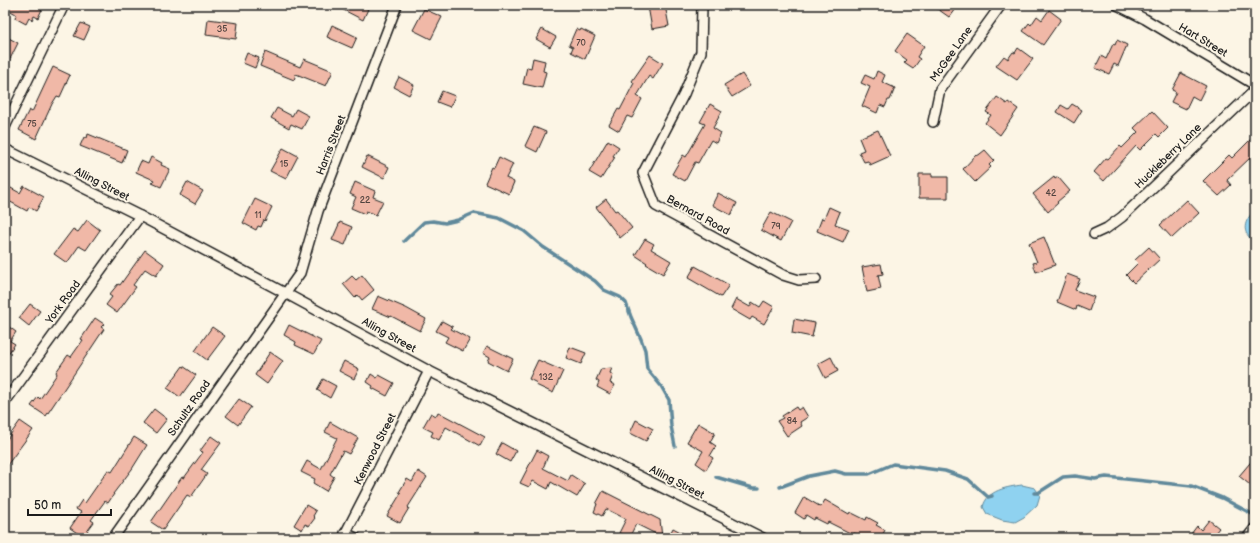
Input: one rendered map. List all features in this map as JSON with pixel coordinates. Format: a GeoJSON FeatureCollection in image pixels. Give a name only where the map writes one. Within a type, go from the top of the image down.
{"type":"FeatureCollection","features":[{"type":"Feature","properties":{"kind":"street"},"geometry":{"type":"LineString","coordinates":[[5,126],[64,5]]}},
{"type":"Feature","properties":{"kind":"street","name":"Harris Street"},"geometry":{"type":"LineString","coordinates":[[285,293],[300,273],[318,210],[397,5]]}},
{"type":"Feature","properties":{"kind":"street","name":"Bernard Road"},"geometry":{"type":"LineString","coordinates":[[702,5],[700,52],[684,94],[643,174],[656,206],[782,275],[799,280],[816,279]]}},
{"type":"Feature","properties":{"kind":"street","name":"McGee Lane"},"geometry":{"type":"LineString","coordinates":[[933,122],[940,89],[1001,5]]}},
{"type":"Feature","properties":{"kind":"street","name":"Hart Street"},"geometry":{"type":"LineString","coordinates":[[1117,5],[1145,19],[1255,85]]}},
{"type":"Feature","properties":{"kind":"street","name":"Huckleberry Lane"},"geometry":{"type":"LineString","coordinates":[[1094,234],[1107,228],[1122,217],[1255,90]]}},
{"type":"Feature","properties":{"kind":"street","name":"Alling Street"},"geometry":{"type":"LineString","coordinates":[[5,149],[140,216],[429,371],[763,538]]}},
{"type":"Feature","properties":{"kind":"street","name":"York Road"},"geometry":{"type":"LineString","coordinates":[[5,402],[140,216]]}},
{"type":"Feature","properties":{"kind":"street","name":"Schultz Road"},"geometry":{"type":"LineString","coordinates":[[113,538],[285,293]]}},
{"type":"Feature","properties":{"kind":"street","name":"Kenwood Street"},"geometry":{"type":"LineString","coordinates":[[344,535],[429,371]]}},
{"type":"Feature","properties":{"kind":"street"},"geometry":{"type":"LineString","coordinates":[[1247,538],[1255,528]]}},
{"type":"Feature","properties":{"kind":"street"},"geometry":{"type":"LineString","coordinates":[[344,535],[356,538]]}},
{"type":"Feature","properties":{"kind":"water"},"geometry":{"type":"Polygon","coordinates":[[[1255,210],[1255,242],[1247,234],[1245,226],[1248,218],[1255,210]]]}},
{"type":"Feature","properties":{"kind":"water"},"geometry":{"type":"Polygon","coordinates":[[[1022,485],[1035,488],[1040,495],[1037,505],[1024,517],[1015,522],[1002,520],[987,514],[983,507],[985,501],[993,493],[1004,488],[1022,485]]]}},
{"type":"Feature","properties":{"kind":"building"},"geometry":{"type":"Polygon","coordinates":[[[5,5],[44,5],[38,18],[34,16],[32,20],[29,18],[26,24],[15,18],[16,14],[5,8],[5,5]]]}},
{"type":"Feature","properties":{"kind":"building"},"geometry":{"type":"Polygon","coordinates":[[[334,5],[362,5],[368,9],[363,20],[334,5]]]}},
{"type":"Feature","properties":{"kind":"building"},"geometry":{"type":"Polygon","coordinates":[[[665,5],[669,26],[652,29],[648,6],[665,5]]]}},
{"type":"Feature","properties":{"kind":"building"},"geometry":{"type":"Polygon","coordinates":[[[932,5],[958,5],[949,17],[932,5]]]}},
{"type":"Feature","properties":{"kind":"building"},"geometry":{"type":"Polygon","coordinates":[[[424,9],[442,17],[431,39],[413,30],[424,9]]]}},
{"type":"Feature","properties":{"kind":"building"},"geometry":{"type":"Polygon","coordinates":[[[1049,10],[1061,19],[1043,45],[1023,31],[1029,23],[1031,25],[1037,16],[1042,20],[1049,10]]]}},
{"type":"Feature","properties":{"kind":"building"},"geometry":{"type":"Polygon","coordinates":[[[208,19],[238,23],[236,39],[206,35],[208,19]]]}},
{"type":"Feature","properties":{"kind":"building"},"geometry":{"type":"Polygon","coordinates":[[[81,23],[90,27],[84,40],[74,36],[81,23]]]}},
{"type":"Feature","properties":{"kind":"building"},"geometry":{"type":"Polygon","coordinates":[[[332,25],[357,37],[352,48],[327,37],[332,25]]]}},
{"type":"Feature","properties":{"kind":"building"},"geometry":{"type":"Polygon","coordinates":[[[542,29],[556,37],[550,47],[536,39],[542,29]]]}},
{"type":"Feature","properties":{"kind":"building"},"geometry":{"type":"Polygon","coordinates":[[[576,29],[580,31],[581,29],[595,36],[585,59],[571,52],[573,47],[569,45],[576,29]]]}},
{"type":"Feature","properties":{"kind":"building"},"geometry":{"type":"Polygon","coordinates":[[[907,34],[924,46],[917,57],[920,59],[913,69],[904,63],[907,60],[895,51],[907,34]]]}},
{"type":"Feature","properties":{"kind":"building"},"geometry":{"type":"Polygon","coordinates":[[[5,36],[18,43],[5,69],[5,36]]]}},
{"type":"Feature","properties":{"kind":"building"},"geometry":{"type":"Polygon","coordinates":[[[1117,40],[1127,45],[1118,66],[1114,64],[1109,74],[1095,68],[1101,56],[1106,59],[1113,44],[1115,45],[1117,40]]]}},
{"type":"Feature","properties":{"kind":"building"},"geometry":{"type":"Polygon","coordinates":[[[1018,48],[1033,59],[1017,80],[996,66],[1004,56],[1008,59],[1018,48]]]}},
{"type":"Feature","properties":{"kind":"building"},"geometry":{"type":"Polygon","coordinates":[[[265,52],[300,67],[304,59],[333,71],[326,86],[296,74],[294,80],[260,66],[265,52]]]}},
{"type":"Feature","properties":{"kind":"building"},"geometry":{"type":"Polygon","coordinates":[[[247,53],[259,58],[255,68],[243,63],[247,53]]]}},
{"type":"Feature","properties":{"kind":"building"},"geometry":{"type":"Polygon","coordinates":[[[650,55],[663,63],[653,79],[649,76],[637,96],[642,99],[632,118],[627,116],[619,131],[609,125],[618,109],[620,110],[634,83],[632,81],[650,55]]]}},
{"type":"Feature","properties":{"kind":"building"},"geometry":{"type":"Polygon","coordinates":[[[533,58],[545,61],[543,71],[546,72],[542,88],[523,84],[527,67],[531,68],[533,58]]]}},
{"type":"Feature","properties":{"kind":"building"},"geometry":{"type":"Polygon","coordinates":[[[53,67],[70,75],[60,97],[57,96],[52,104],[36,139],[19,130],[29,110],[32,112],[53,67]]]}},
{"type":"Feature","properties":{"kind":"building"},"geometry":{"type":"Polygon","coordinates":[[[877,71],[885,75],[882,82],[895,88],[885,107],[880,105],[877,113],[862,106],[870,87],[861,83],[865,75],[874,79],[877,71]]]}},
{"type":"Feature","properties":{"kind":"building"},"geometry":{"type":"Polygon","coordinates":[[[1181,73],[1206,86],[1199,100],[1192,96],[1186,109],[1171,102],[1176,92],[1172,90],[1181,73]]]}},
{"type":"Feature","properties":{"kind":"building"},"geometry":{"type":"Polygon","coordinates":[[[742,74],[750,86],[732,97],[724,85],[742,74]]]}},
{"type":"Feature","properties":{"kind":"building"},"geometry":{"type":"Polygon","coordinates":[[[399,77],[414,85],[409,95],[394,87],[399,77]]]}},
{"type":"Feature","properties":{"kind":"building"},"geometry":{"type":"Polygon","coordinates":[[[442,91],[455,96],[450,107],[437,102],[442,91]]]}},
{"type":"Feature","properties":{"kind":"building"},"geometry":{"type":"Polygon","coordinates":[[[997,97],[1018,109],[1000,135],[985,123],[991,115],[986,112],[997,97]]]}},
{"type":"Feature","properties":{"kind":"building"},"geometry":{"type":"Polygon","coordinates":[[[710,104],[722,111],[713,128],[721,133],[716,143],[711,140],[698,163],[695,162],[685,181],[672,174],[683,155],[686,157],[705,124],[700,122],[710,104]]]}},
{"type":"Feature","properties":{"kind":"building"},"geometry":{"type":"Polygon","coordinates":[[[1072,104],[1082,110],[1074,123],[1057,112],[1061,105],[1068,109],[1072,104]]]}},
{"type":"Feature","properties":{"kind":"building"},"geometry":{"type":"Polygon","coordinates":[[[277,108],[292,116],[296,109],[309,116],[302,129],[291,124],[289,128],[271,118],[277,108]]]}},
{"type":"Feature","properties":{"kind":"building"},"geometry":{"type":"Polygon","coordinates":[[[1152,111],[1168,128],[1159,137],[1156,134],[1140,150],[1136,146],[1104,181],[1094,172],[1106,158],[1108,159],[1120,146],[1122,148],[1138,132],[1134,128],[1152,111]]]}},
{"type":"Feature","properties":{"kind":"building"},"geometry":{"type":"Polygon","coordinates":[[[534,127],[546,132],[537,152],[525,146],[534,127]]]}},
{"type":"Feature","properties":{"kind":"building"},"geometry":{"type":"Polygon","coordinates":[[[878,130],[890,156],[870,165],[868,161],[864,162],[859,152],[864,150],[859,138],[878,130]]]}},
{"type":"Feature","properties":{"kind":"building"},"geometry":{"type":"Polygon","coordinates":[[[88,134],[127,150],[122,163],[80,146],[84,137],[87,138],[88,134]]]}},
{"type":"Feature","properties":{"kind":"building"},"geometry":{"type":"Polygon","coordinates":[[[1255,135],[1255,161],[1251,157],[1227,180],[1231,185],[1219,196],[1203,181],[1229,155],[1232,158],[1255,135]]]}},
{"type":"Feature","properties":{"kind":"building"},"geometry":{"type":"Polygon","coordinates":[[[608,140],[619,147],[613,156],[615,157],[601,179],[589,172],[608,140]]]}},
{"type":"Feature","properties":{"kind":"building"},"geometry":{"type":"Polygon","coordinates":[[[283,148],[298,156],[286,179],[270,171],[283,148]]]}},
{"type":"Feature","properties":{"kind":"building"},"geometry":{"type":"Polygon","coordinates":[[[985,150],[994,160],[989,165],[991,167],[975,182],[963,169],[976,155],[977,156],[985,150]]]}},
{"type":"Feature","properties":{"kind":"building"},"geometry":{"type":"Polygon","coordinates":[[[367,156],[389,167],[384,178],[362,167],[367,156]]]}},
{"type":"Feature","properties":{"kind":"building"},"geometry":{"type":"Polygon","coordinates":[[[151,157],[162,163],[161,165],[170,169],[161,187],[152,183],[154,180],[136,172],[141,161],[148,164],[151,157]]]}},
{"type":"Feature","properties":{"kind":"building"},"geometry":{"type":"Polygon","coordinates":[[[499,157],[513,164],[506,178],[514,182],[509,194],[485,183],[492,167],[494,168],[499,157]]]}},
{"type":"Feature","properties":{"kind":"building"},"geometry":{"type":"Polygon","coordinates":[[[919,174],[932,174],[932,177],[948,177],[948,198],[919,198],[919,174]]]}},
{"type":"Feature","properties":{"kind":"building"},"geometry":{"type":"Polygon","coordinates":[[[1054,177],[1055,179],[1058,177],[1070,191],[1048,212],[1033,194],[1054,177]]]}},
{"type":"Feature","properties":{"kind":"building"},"geometry":{"type":"Polygon","coordinates":[[[187,182],[203,191],[195,204],[180,195],[187,182]]]}},
{"type":"Feature","properties":{"kind":"building"},"geometry":{"type":"Polygon","coordinates":[[[355,182],[375,191],[373,197],[383,201],[376,215],[366,211],[365,214],[351,208],[356,197],[350,194],[355,182]]]}},
{"type":"Feature","properties":{"kind":"building"},"geometry":{"type":"Polygon","coordinates":[[[24,186],[44,197],[36,211],[29,207],[27,211],[5,199],[5,193],[9,187],[20,193],[24,186]]]}},
{"type":"Feature","properties":{"kind":"building"},"geometry":{"type":"Polygon","coordinates":[[[718,193],[737,203],[731,215],[712,205],[718,193]]]}},
{"type":"Feature","properties":{"kind":"building"},"geometry":{"type":"Polygon","coordinates":[[[255,199],[272,207],[261,227],[258,226],[256,230],[243,223],[255,199]]]}},
{"type":"Feature","properties":{"kind":"building"},"geometry":{"type":"Polygon","coordinates":[[[606,199],[615,211],[617,210],[632,228],[620,238],[596,207],[606,199]]]}},
{"type":"Feature","properties":{"kind":"building"},"geometry":{"type":"Polygon","coordinates":[[[1187,200],[1199,213],[1172,238],[1160,225],[1187,200]]]}},
{"type":"Feature","properties":{"kind":"building"},"geometry":{"type":"Polygon","coordinates":[[[829,207],[840,212],[835,224],[849,229],[843,242],[817,231],[822,218],[824,219],[829,207]]]}},
{"type":"Feature","properties":{"kind":"building"},"geometry":{"type":"Polygon","coordinates":[[[771,212],[791,222],[781,241],[761,230],[771,212]]]}},
{"type":"Feature","properties":{"kind":"building"},"geometry":{"type":"Polygon","coordinates":[[[87,220],[100,230],[86,250],[79,246],[67,263],[54,254],[73,229],[78,232],[87,220]]]}},
{"type":"Feature","properties":{"kind":"building"},"geometry":{"type":"Polygon","coordinates":[[[340,222],[352,227],[345,245],[332,240],[340,222]]]}},
{"type":"Feature","properties":{"kind":"building"},"geometry":{"type":"Polygon","coordinates":[[[1044,237],[1055,265],[1036,272],[1033,263],[1037,262],[1029,243],[1044,237]]]}},
{"type":"Feature","properties":{"kind":"building"},"geometry":{"type":"Polygon","coordinates":[[[645,239],[654,244],[651,249],[671,261],[663,274],[646,264],[647,263],[635,255],[645,239]]]}},
{"type":"Feature","properties":{"kind":"building"},"geometry":{"type":"Polygon","coordinates":[[[1149,247],[1160,259],[1134,283],[1126,275],[1138,263],[1135,260],[1149,247]]]}},
{"type":"Feature","properties":{"kind":"building"},"geometry":{"type":"Polygon","coordinates":[[[145,250],[164,264],[156,276],[145,269],[133,285],[136,287],[117,313],[106,305],[112,297],[109,295],[118,284],[120,285],[145,250]]]}},
{"type":"Feature","properties":{"kind":"building"},"geometry":{"type":"Polygon","coordinates":[[[881,264],[883,274],[878,275],[881,289],[867,292],[862,267],[881,264]]]}},
{"type":"Feature","properties":{"kind":"building"},"geometry":{"type":"Polygon","coordinates":[[[695,266],[729,285],[721,297],[688,278],[695,266]]]}},
{"type":"Feature","properties":{"kind":"building"},"geometry":{"type":"Polygon","coordinates":[[[1067,274],[1080,279],[1075,290],[1094,297],[1089,311],[1077,306],[1076,310],[1057,302],[1067,274]]]}},
{"type":"Feature","properties":{"kind":"building"},"geometry":{"type":"Polygon","coordinates":[[[362,275],[374,290],[362,300],[358,295],[355,298],[343,284],[352,276],[356,280],[362,275]]]}},
{"type":"Feature","properties":{"kind":"building"},"geometry":{"type":"Polygon","coordinates":[[[378,296],[406,308],[426,319],[420,331],[391,316],[372,309],[378,296]]]}},
{"type":"Feature","properties":{"kind":"building"},"geometry":{"type":"Polygon","coordinates":[[[736,299],[750,307],[752,302],[760,307],[764,301],[774,307],[764,324],[752,317],[750,320],[731,309],[736,299]]]}},
{"type":"Feature","properties":{"kind":"building"},"geometry":{"type":"Polygon","coordinates":[[[30,304],[40,311],[29,326],[19,318],[30,304]]]}},
{"type":"Feature","properties":{"kind":"building"},"geometry":{"type":"Polygon","coordinates":[[[95,318],[104,324],[101,327],[104,329],[46,416],[31,406],[38,397],[40,399],[68,355],[71,357],[83,340],[81,339],[95,318]]]}},
{"type":"Feature","properties":{"kind":"building"},"geometry":{"type":"Polygon","coordinates":[[[794,319],[815,323],[812,337],[792,333],[794,319]]]}},
{"type":"Feature","properties":{"kind":"building"},"geometry":{"type":"Polygon","coordinates":[[[442,321],[453,327],[451,329],[470,339],[463,351],[445,342],[448,337],[436,331],[442,321]]]}},
{"type":"Feature","properties":{"kind":"building"},"geometry":{"type":"Polygon","coordinates":[[[5,324],[16,332],[10,341],[15,344],[5,358],[5,324]]]}},
{"type":"Feature","properties":{"kind":"building"},"geometry":{"type":"Polygon","coordinates":[[[289,325],[321,341],[314,354],[295,345],[296,342],[284,335],[289,325]]]}},
{"type":"Feature","properties":{"kind":"building"},"geometry":{"type":"Polygon","coordinates":[[[212,327],[225,336],[207,360],[195,351],[212,327]]]}},
{"type":"Feature","properties":{"kind":"building"},"geometry":{"type":"Polygon","coordinates":[[[487,346],[513,359],[507,371],[488,361],[490,357],[483,353],[487,346]]]}},
{"type":"Feature","properties":{"kind":"building"},"geometry":{"type":"Polygon","coordinates":[[[570,347],[586,353],[581,364],[566,358],[570,347]]]}},
{"type":"Feature","properties":{"kind":"building"},"geometry":{"type":"Polygon","coordinates":[[[270,352],[283,361],[267,384],[255,375],[270,352]]]}},
{"type":"Feature","properties":{"kind":"building"},"geometry":{"type":"Polygon","coordinates":[[[831,357],[838,371],[825,378],[818,364],[831,357]]]}},
{"type":"Feature","properties":{"kind":"building"},"geometry":{"type":"Polygon","coordinates":[[[538,360],[563,371],[553,393],[536,385],[537,383],[529,379],[538,360]]]}},
{"type":"Feature","properties":{"kind":"building"},"geometry":{"type":"Polygon","coordinates":[[[344,361],[359,369],[354,379],[339,371],[344,361]]]}},
{"type":"Feature","properties":{"kind":"building"},"geometry":{"type":"Polygon","coordinates":[[[183,366],[196,375],[180,397],[167,388],[183,366]]]}},
{"type":"Feature","properties":{"kind":"building"},"geometry":{"type":"Polygon","coordinates":[[[612,368],[610,373],[613,375],[610,383],[615,385],[610,394],[597,387],[599,382],[596,380],[601,369],[612,368]]]}},
{"type":"Feature","properties":{"kind":"building"},"geometry":{"type":"Polygon","coordinates":[[[371,374],[377,378],[379,375],[394,383],[387,396],[372,388],[373,386],[367,382],[371,374]]]}},
{"type":"Feature","properties":{"kind":"building"},"geometry":{"type":"Polygon","coordinates":[[[323,379],[336,386],[330,398],[317,390],[323,379]]]}},
{"type":"Feature","properties":{"kind":"building"},"geometry":{"type":"Polygon","coordinates":[[[239,399],[251,407],[238,425],[226,416],[239,399]]]}},
{"type":"Feature","properties":{"kind":"building"},"geometry":{"type":"Polygon","coordinates":[[[796,407],[798,410],[802,407],[808,417],[800,422],[802,426],[787,436],[777,421],[796,407]]]}},
{"type":"Feature","properties":{"kind":"building"},"geometry":{"type":"Polygon","coordinates":[[[154,409],[167,419],[156,433],[143,423],[154,409]]]}},
{"type":"Feature","properties":{"kind":"building"},"geometry":{"type":"Polygon","coordinates":[[[438,412],[485,437],[480,446],[446,427],[439,440],[431,436],[433,432],[423,427],[431,413],[436,416],[438,412]]]}},
{"type":"Feature","properties":{"kind":"building"},"geometry":{"type":"Polygon","coordinates":[[[636,420],[653,429],[646,441],[630,433],[636,420]]]}},
{"type":"Feature","properties":{"kind":"building"},"geometry":{"type":"Polygon","coordinates":[[[20,421],[33,430],[5,468],[5,442],[20,421]]]}},
{"type":"Feature","properties":{"kind":"building"},"geometry":{"type":"Polygon","coordinates":[[[330,422],[358,438],[349,454],[343,451],[330,474],[334,477],[326,491],[313,483],[315,479],[301,472],[307,461],[321,469],[337,438],[325,432],[330,422]]]}},
{"type":"Feature","properties":{"kind":"building"},"geometry":{"type":"Polygon","coordinates":[[[698,423],[715,433],[710,442],[716,446],[710,456],[713,458],[706,470],[696,463],[703,451],[687,442],[698,423]]]}},
{"type":"Feature","properties":{"kind":"building"},"geometry":{"type":"Polygon","coordinates":[[[211,436],[221,443],[201,470],[207,474],[191,497],[187,495],[163,530],[151,522],[182,477],[184,478],[203,452],[200,451],[211,436]]]}},
{"type":"Feature","properties":{"kind":"building"},"geometry":{"type":"Polygon","coordinates":[[[134,437],[147,445],[108,503],[105,501],[91,520],[94,522],[83,537],[70,528],[81,512],[76,509],[82,500],[85,503],[108,470],[112,472],[134,437]]]}},
{"type":"Feature","properties":{"kind":"building"},"geometry":{"type":"Polygon","coordinates":[[[502,443],[516,451],[510,462],[496,454],[502,443]]]}},
{"type":"Feature","properties":{"kind":"building"},"geometry":{"type":"Polygon","coordinates":[[[537,450],[548,456],[543,468],[568,481],[571,475],[585,484],[577,497],[551,482],[548,489],[533,481],[529,487],[520,483],[537,450]]]}},
{"type":"Feature","properties":{"kind":"building"},"geometry":{"type":"Polygon","coordinates":[[[1255,457],[1255,489],[1239,476],[1255,457]]]}},
{"type":"Feature","properties":{"kind":"building"},"geometry":{"type":"Polygon","coordinates":[[[418,471],[427,477],[400,523],[387,516],[401,493],[399,492],[407,479],[412,482],[418,471]]]}},
{"type":"Feature","properties":{"kind":"building"},"geometry":{"type":"Polygon","coordinates":[[[603,491],[660,520],[662,537],[636,524],[629,538],[619,533],[626,519],[606,509],[602,516],[594,512],[596,504],[603,491]]]}},
{"type":"Feature","properties":{"kind":"building"},"geometry":{"type":"Polygon","coordinates":[[[804,497],[821,507],[825,500],[849,514],[850,512],[866,520],[867,517],[878,523],[876,525],[885,530],[881,538],[864,538],[854,533],[852,534],[828,522],[827,524],[815,518],[814,520],[806,515],[804,519],[795,513],[804,497]]]}},
{"type":"Feature","properties":{"kind":"building"},"geometry":{"type":"Polygon","coordinates":[[[306,505],[316,511],[313,516],[315,518],[309,526],[305,524],[302,530],[294,525],[306,505]]]}},
{"type":"Feature","properties":{"kind":"building"},"geometry":{"type":"Polygon","coordinates":[[[1209,520],[1219,528],[1211,538],[1188,538],[1197,526],[1201,530],[1209,520]]]}},
{"type":"Feature","properties":{"kind":"building"},"geometry":{"type":"Polygon","coordinates":[[[673,528],[692,538],[668,538],[673,528]]]}},
{"type":"Feature","properties":{"kind":"waterway"},"geometry":{"type":"LineString","coordinates":[[404,241],[424,222],[433,221],[445,223],[458,220],[474,213],[499,218],[524,231],[543,247],[595,281],[604,290],[620,297],[626,303],[641,339],[645,350],[647,369],[661,386],[669,400],[671,426],[675,446]]}},
{"type":"Feature","properties":{"kind":"waterway"},"geometry":{"type":"LineString","coordinates":[[780,487],[809,476],[835,471],[846,474],[869,474],[893,464],[945,471],[968,479],[988,497],[992,496]]}},
{"type":"Feature","properties":{"kind":"waterway"},"geometry":{"type":"LineString","coordinates":[[1034,493],[1038,493],[1063,477],[1075,476],[1095,479],[1106,477],[1191,486],[1222,498],[1254,515]]}},
{"type":"Feature","properties":{"kind":"waterway"},"geometry":{"type":"LineString","coordinates":[[716,477],[753,488],[759,488]]}}]}
